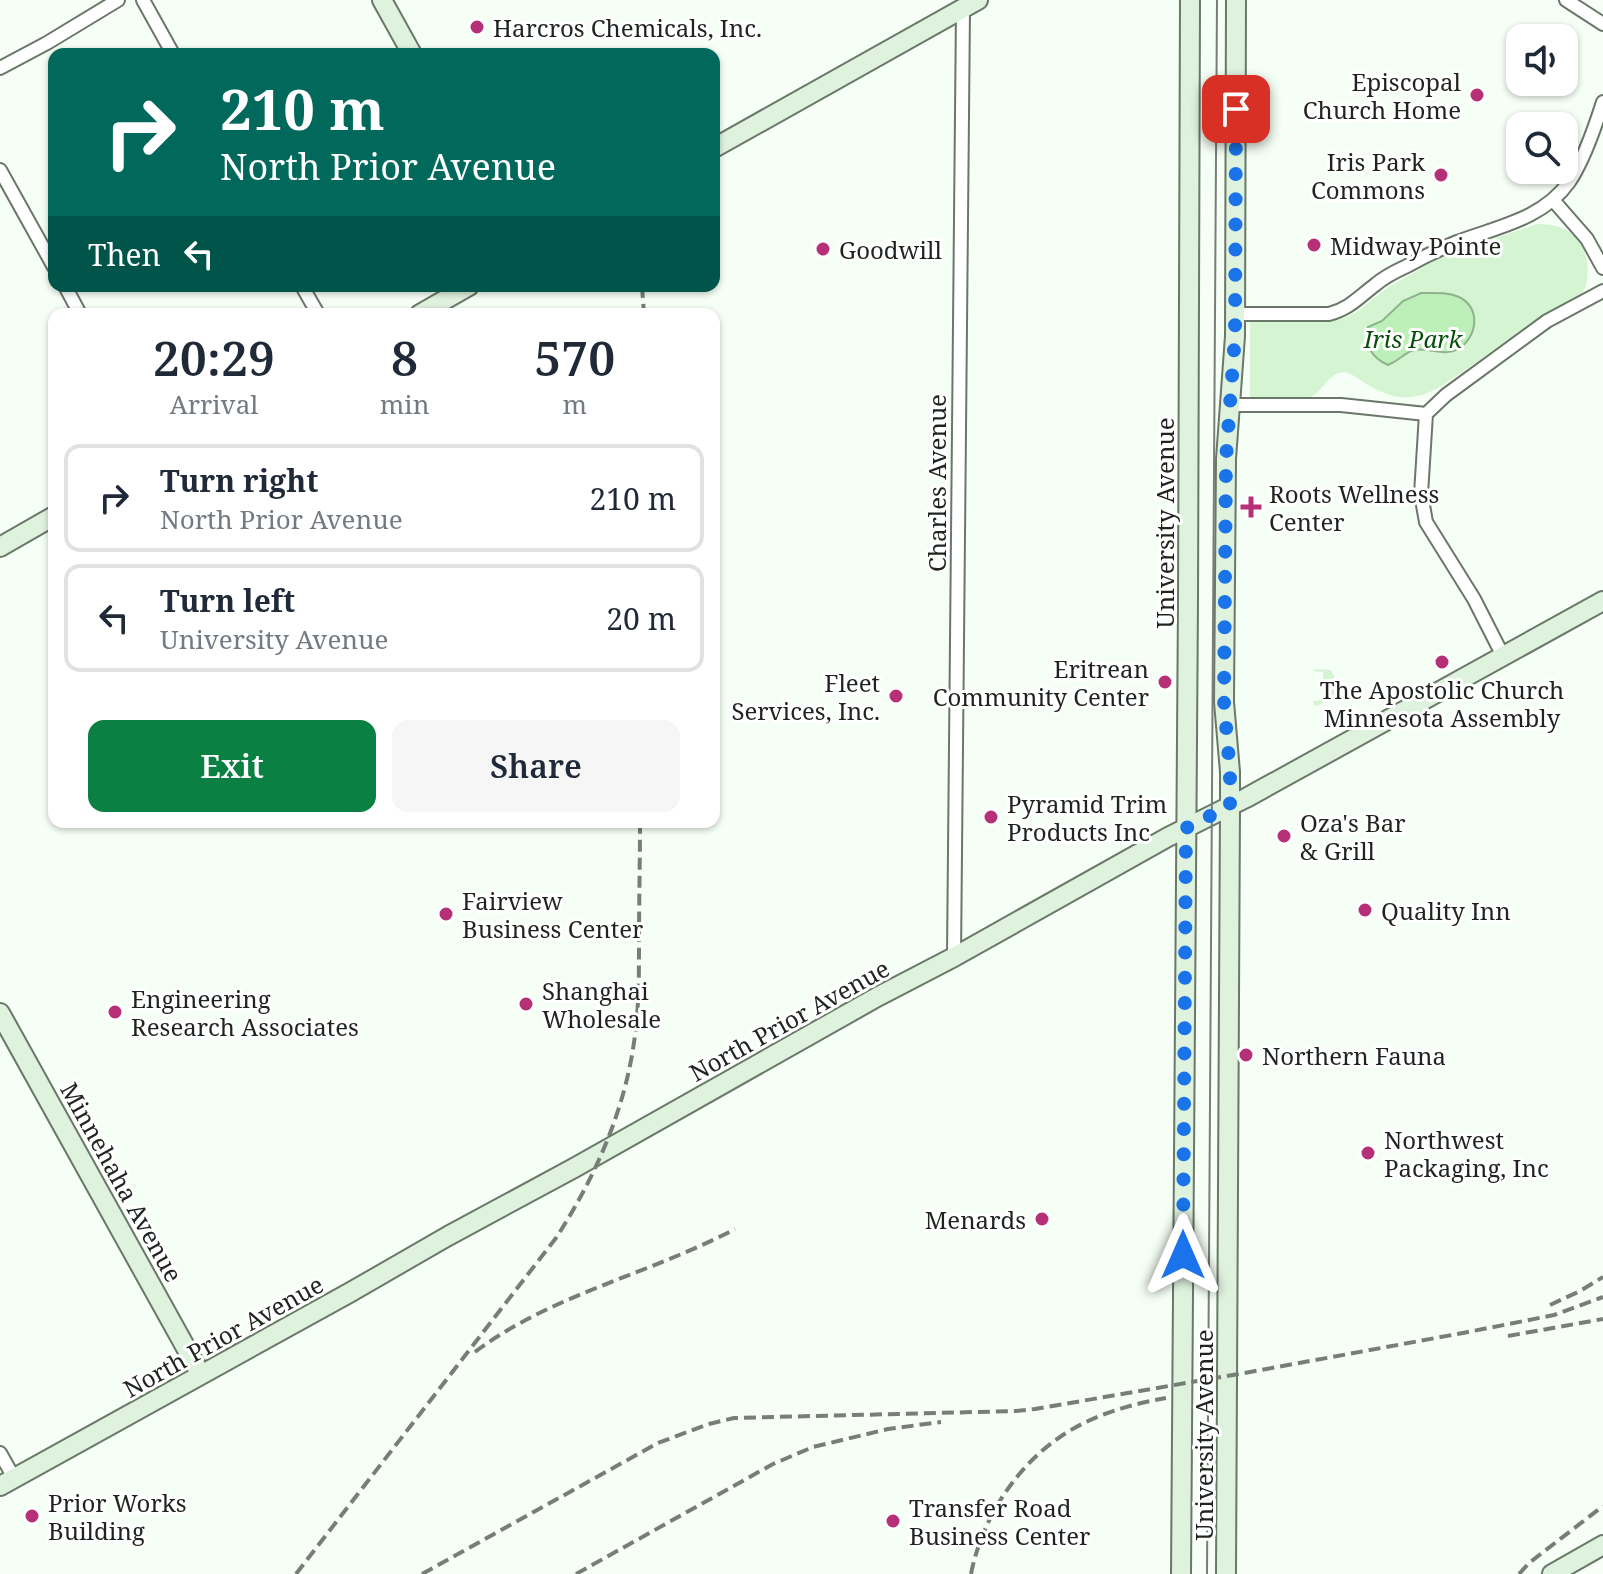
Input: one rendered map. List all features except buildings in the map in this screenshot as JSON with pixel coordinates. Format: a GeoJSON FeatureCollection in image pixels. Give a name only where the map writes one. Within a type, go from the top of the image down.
{"type":"FeatureCollection","features":[{"type":"Feature","properties":{"kind":"main road"},"geometry":{"type":"LineString","coordinates":[[382,0],[409,48]]}},
{"type":"Feature","properties":{"kind":"main road","name":"University Avenue"},"geometry":{"type":"LineString","coordinates":[[1181,1574],[1190,0]]}},
{"type":"Feature","properties":{"kind":"main road","name":"University Avenue"},"geometry":{"type":"LineString","coordinates":[[1226,1574],[1230,772],[1224,702],[1226,459],[1235,314],[1236,0]]}},
{"type":"Feature","properties":{"kind":"main road"},"geometry":{"type":"LineString","coordinates":[[720,145],[970,4]]}},
{"type":"Feature","properties":{"kind":"main road"},"geometry":{"type":"LineString","coordinates":[[430,308],[458,292]]}},
{"type":"Feature","properties":{"kind":"main road"},"geometry":{"type":"LineString","coordinates":[[0,547],[48,519]]}},
{"type":"Feature","properties":{"kind":"main road","name":"North Prior Avenue"},"geometry":{"type":"LineString","coordinates":[[7,1482],[877,997],[1603,601]]}},
{"type":"Feature","properties":{"kind":"main road","name":"Minnehaha Avenue"},"geometry":{"type":"LineString","coordinates":[[1,1016],[201,1375]]}},
{"type":"Feature","properties":{"kind":"main road"},"geometry":{"type":"LineString","coordinates":[[1552,1574],[1603,1545]]}},
{"type":"Feature","properties":{"kind":"street"},"geometry":{"type":"LineString","coordinates":[[0,68],[118,0]]}},
{"type":"Feature","properties":{"kind":"street"},"geometry":{"type":"LineString","coordinates":[[143,0],[170,48]]}},
{"type":"Feature","properties":{"kind":"street"},"geometry":{"type":"LineString","coordinates":[[1566,0],[1603,24]]}},
{"type":"Feature","properties":{"kind":"street","name":"Charles Avenue"},"geometry":{"type":"LineString","coordinates":[[954,957],[970,4]]}},
{"type":"Feature","properties":{"kind":"street"},"geometry":{"type":"LineString","coordinates":[[1235,314],[1329,314],[1340,311],[1381,280],[1406,266],[1459,241],[1532,214],[1553,200],[1570,181],[1603,102]]}},
{"type":"Feature","properties":{"kind":"street"},"geometry":{"type":"LineString","coordinates":[[0,170],[48,256]]}},
{"type":"Feature","properties":{"kind":"street"},"geometry":{"type":"LineString","coordinates":[[1553,200],[1587,239],[1603,268]]}},
{"type":"Feature","properties":{"kind":"street"},"geometry":{"type":"LineString","coordinates":[[1503,656],[1469,591],[1426,522],[1421,494],[1426,414],[1446,395],[1547,321],[1603,291]]}},
{"type":"Feature","properties":{"kind":"street"},"geometry":{"type":"LineString","coordinates":[[1230,405],[1341,405],[1426,414]]}},
{"type":"Feature","properties":{"kind":"street"},"geometry":{"type":"LineString","coordinates":[[0,1453],[7,1482]]}},
{"type":"Feature","properties":{"kind":"green space","name":"Iris Park"},"geometry":{"type":"Polygon","coordinates":[[[1537,224],[1562,228],[1581,244],[1588,268],[1583,292],[1568,305],[1535,322],[1442,386],[1422,395],[1396,397],[1345,372],[1334,375],[1311,397],[1250,397],[1250,321],[1339,320],[1443,256],[1537,224]]]}},
{"type":"Feature","properties":{"kind":"green space"},"geometry":{"type":"Polygon","coordinates":[[[1315,669],[1331,670],[1341,692],[1317,706],[1313,701],[1323,700],[1323,672],[1315,669]]]}},
{"type":"Feature","properties":{"kind":"shaded area"},"geometry":{"type":"Polygon","coordinates":[[[1421,293],[1450,294],[1466,302],[1474,315],[1473,331],[1464,344],[1453,351],[1414,350],[1388,365],[1370,350],[1368,327],[1382,321],[1403,301],[1421,293]]]}},
{"type":"Feature","properties":{"kind":"tram line"},"geometry":{"type":"LineString","coordinates":[[1207,1574],[1217,0]]}},
{"type":"Feature","properties":{"kind":"railway"},"geometry":{"type":"LineString","coordinates":[[642,292],[644,308]]}},
{"type":"Feature","properties":{"kind":"railway"},"geometry":{"type":"LineString","coordinates":[[296,1574],[556,1238],[596,1166],[617,1115],[635,1035],[639,978],[640,828]]}},
{"type":"Feature","properties":{"kind":"railway"},"geometry":{"type":"LineString","coordinates":[[475,1352],[505,1332],[569,1299],[735,1229]]}},
{"type":"Feature","properties":{"kind":"railway"},"geometry":{"type":"LineString","coordinates":[[1550,1305],[1603,1277]]}},
{"type":"Feature","properties":{"kind":"railway"},"geometry":{"type":"LineString","coordinates":[[422,1574],[658,1443],[734,1418],[1035,1409],[1463,1333],[1554,1315],[1603,1297]]}},
{"type":"Feature","properties":{"kind":"railway"},"geometry":{"type":"LineString","coordinates":[[1508,1336],[1603,1319]]}},
{"type":"Feature","properties":{"kind":"railway"},"geometry":{"type":"LineString","coordinates":[[971,1574],[976,1553],[993,1513],[1017,1476],[1032,1460],[1066,1433],[1090,1420],[1166,1398]]}},
{"type":"Feature","properties":{"kind":"railway"},"geometry":{"type":"LineString","coordinates":[[576,1574],[773,1464],[813,1447],[888,1429],[941,1422]]}},
{"type":"Feature","properties":{"kind":"railway"},"geometry":{"type":"LineString","coordinates":[[1519,1574],[1603,1506]]}},
{"type":"Feature","properties":{"kind":"place","name":"Harcros Chemicals, Inc."},"geometry":{"type":"Point","coordinates":[477,27]}},
{"type":"Feature","properties":{"kind":"place","name":"Episcopal Church Home"},"geometry":{"type":"Point","coordinates":[1477,95]}},
{"type":"Feature","properties":{"kind":"place","name":"Iris Park Commons"},"geometry":{"type":"Point","coordinates":[1441,175]}},
{"type":"Feature","properties":{"kind":"place","name":"Midway Pointe"},"geometry":{"type":"Point","coordinates":[1314,245]}},
{"type":"Feature","properties":{"kind":"place","name":"Goodwill"},"geometry":{"type":"Point","coordinates":[823,249]}},
{"type":"Feature","properties":{"kind":"place","name":"Roots Wellness Center"},"geometry":{"type":"Point","coordinates":[1251,507]}},
{"type":"Feature","properties":{"kind":"place","name":"The Apostolic Church Minnesota Assembly"},"geometry":{"type":"Point","coordinates":[1442,662]}},
{"type":"Feature","properties":{"kind":"place","name":"Eritrean Community Center"},"geometry":{"type":"Point","coordinates":[1165,682]}},
{"type":"Feature","properties":{"kind":"place","name":"Fleet Services, Inc."},"geometry":{"type":"Point","coordinates":[896,696]}},
{"type":"Feature","properties":{"kind":"place","name":"Pyramid Trim Products Inc"},"geometry":{"type":"Point","coordinates":[991,817]}},
{"type":"Feature","properties":{"kind":"place","name":"Oza's Bar & Grill"},"geometry":{"type":"Point","coordinates":[1284,836]}},
{"type":"Feature","properties":{"kind":"place","name":"Quality Inn"},"geometry":{"type":"Point","coordinates":[1365,910]}},
{"type":"Feature","properties":{"kind":"place","name":"Fairview Business Center"},"geometry":{"type":"Point","coordinates":[446,914]}},
{"type":"Feature","properties":{"kind":"place","name":"Shanghai Wholesale"},"geometry":{"type":"Point","coordinates":[526,1004]}},
{"type":"Feature","properties":{"kind":"place","name":"Engineering Research Associates"},"geometry":{"type":"Point","coordinates":[115,1012]}},
{"type":"Feature","properties":{"kind":"place","name":"Northern Fauna"},"geometry":{"type":"Point","coordinates":[1246,1055]}},
{"type":"Feature","properties":{"kind":"place","name":"Northwest Packaging, Inc"},"geometry":{"type":"Point","coordinates":[1368,1153]}},
{"type":"Feature","properties":{"kind":"place","name":"Menards"},"geometry":{"type":"Point","coordinates":[1042,1219]}},
{"type":"Feature","properties":{"kind":"place","name":"Prior Works Building"},"geometry":{"type":"Point","coordinates":[32,1516]}},
{"type":"Feature","properties":{"kind":"place","name":"Transfer Road Business Center"},"geometry":{"type":"Point","coordinates":[893,1521]}},
{"type":"Feature","properties":{"kind":"route"},"geometry":{"type":"LineString","coordinates":[[1183,1255],[1186,828],[1230,806],[1224,702],[1226,459],[1235,336],[1236,109]]}}]}
